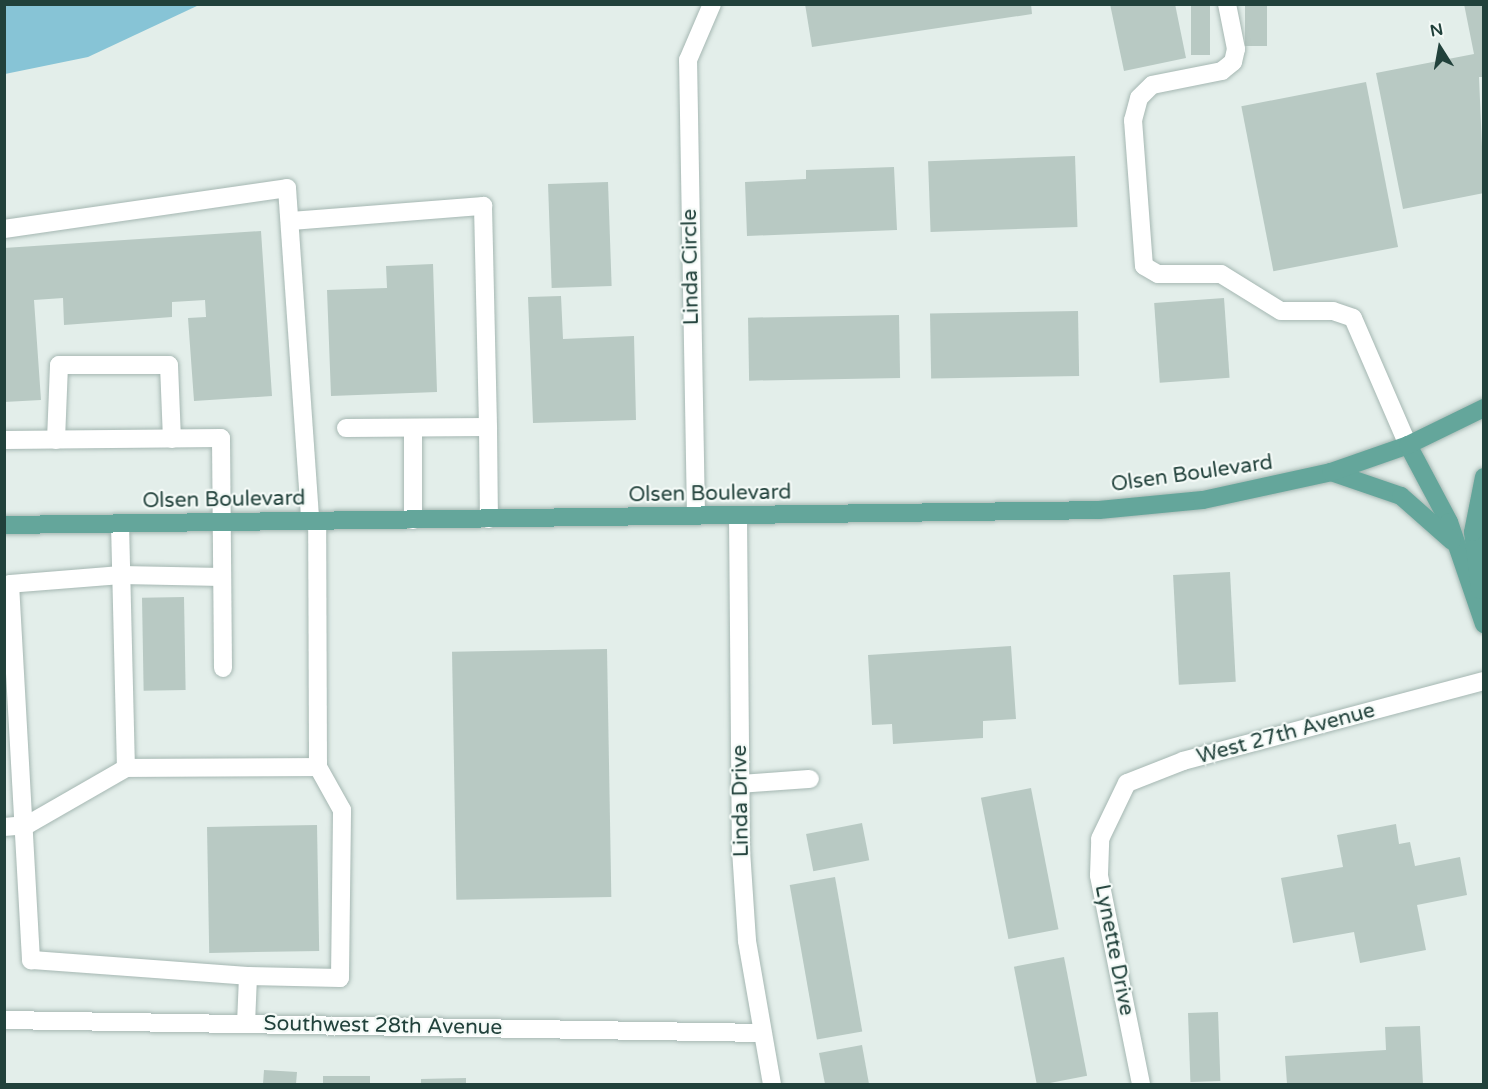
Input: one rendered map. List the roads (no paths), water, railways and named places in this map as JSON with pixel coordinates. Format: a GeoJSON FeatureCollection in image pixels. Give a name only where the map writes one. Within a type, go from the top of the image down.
{"type":"FeatureCollection","features":[{"type":"Feature","properties":{"kind":"main road","name":"Olsen Boulevard"},"geometry":{"type":"LineString","coordinates":[[4,525],[1099,510],[1236,494],[1331,472],[1408,445],[1484,408]]}},
{"type":"Feature","properties":{"kind":"main road"},"geometry":{"type":"LineString","coordinates":[[1408,445],[1480,595],[1484,616]]}},
{"type":"Feature","properties":{"kind":"main road"},"geometry":{"type":"LineString","coordinates":[[1331,472],[1401,496],[1423,510],[1457,547]]}},
{"type":"Feature","properties":{"kind":"main road"},"geometry":{"type":"LineString","coordinates":[[1484,477],[1473,532],[1484,624]]}},
{"type":"Feature","properties":{"kind":"street","name":"Linda Circle"},"geometry":{"type":"LineString","coordinates":[[696,516],[688,60],[712,4]]}},
{"type":"Feature","properties":{"kind":"street"},"geometry":{"type":"LineString","coordinates":[[1227,4],[1236,49],[1233,62],[1222,71],[1152,85],[1139,98],[1133,120],[1144,266],[1158,274],[1221,274],[1281,311],[1333,310],[1353,318],[1408,445]]}},
{"type":"Feature","properties":{"kind":"street"},"geometry":{"type":"LineString","coordinates":[[4,229],[287,188],[313,521],[318,767],[342,810],[340,978],[248,976],[31,960],[27,825],[10,584],[121,575],[222,576]]}},
{"type":"Feature","properties":{"kind":"street"},"geometry":{"type":"LineString","coordinates":[[291,221],[483,207],[489,519]]}},
{"type":"Feature","properties":{"kind":"street"},"geometry":{"type":"LineString","coordinates":[[56,440],[59,365],[170,365],[172,439]]}},
{"type":"Feature","properties":{"kind":"street"},"geometry":{"type":"LineString","coordinates":[[346,428],[488,427]]}},
{"type":"Feature","properties":{"kind":"street"},"geometry":{"type":"LineString","coordinates":[[413,428],[413,520]]}},
{"type":"Feature","properties":{"kind":"street"},"geometry":{"type":"LineString","coordinates":[[4,441],[221,438],[223,668]]}},
{"type":"Feature","properties":{"kind":"street","name":"Linda Drive"},"geometry":{"type":"LineString","coordinates":[[738,516],[740,784],[747,942],[771,1084]]}},
{"type":"Feature","properties":{"kind":"street"},"geometry":{"type":"LineString","coordinates":[[120,524],[126,768]]}},
{"type":"Feature","properties":{"kind":"street","name":"West 27th Avenue"},"geometry":{"type":"LineString","coordinates":[[1108,816],[1127,783],[1183,761],[1484,681]]}},
{"type":"Feature","properties":{"kind":"street"},"geometry":{"type":"LineString","coordinates":[[4,827],[27,825],[126,768],[318,767]]}},
{"type":"Feature","properties":{"kind":"street"},"geometry":{"type":"LineString","coordinates":[[740,784],[810,779]]}},
{"type":"Feature","properties":{"kind":"street","name":"Lynette Drive"},"geometry":{"type":"LineString","coordinates":[[1108,816],[1100,839],[1099,875],[1141,1084]]}},
{"type":"Feature","properties":{"kind":"street"},"geometry":{"type":"LineString","coordinates":[[246,1024],[248,976]]}},
{"type":"Feature","properties":{"kind":"street","name":"Southwest 28th Avenue"},"geometry":{"type":"LineString","coordinates":[[4,1020],[761,1033]]}},
{"type":"Feature","properties":{"kind":"water"},"geometry":{"type":"Polygon","coordinates":[[[4,5],[199,5],[88,57],[5,74],[4,5]]]}}]}
